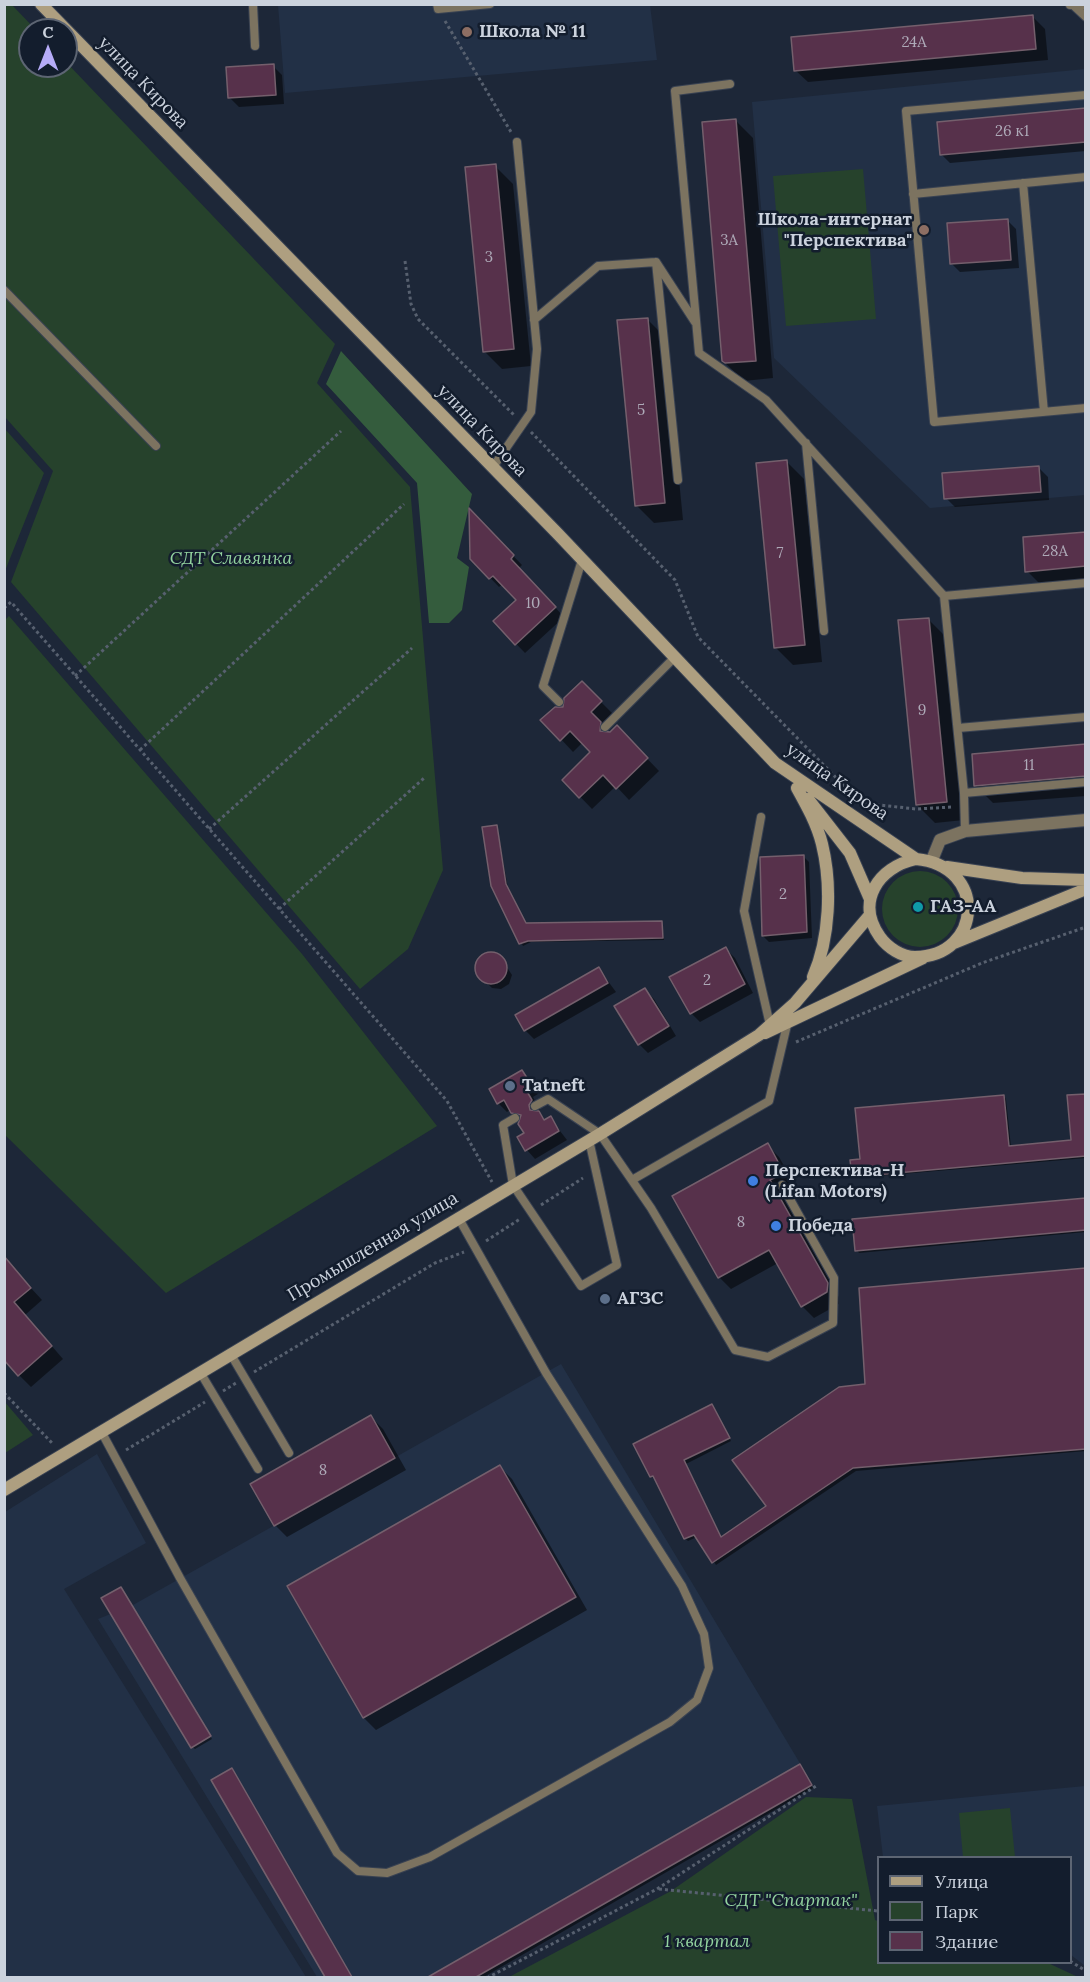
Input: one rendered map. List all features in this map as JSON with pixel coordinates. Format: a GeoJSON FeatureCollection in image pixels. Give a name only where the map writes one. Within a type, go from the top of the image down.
{"type":"FeatureCollection","features":[{"type":"Feature","properties":{"kind":"main road","name":"улица Кирова"},"geometry":{"type":"LineString","coordinates":[[41,4],[493,467],[775,762],[916,859]]}},
{"type":"Feature","properties":{"kind":"main road"},"geometry":{"type":"LineString","coordinates":[[775,762],[835,830],[850,853],[870,899]]}},
{"type":"Feature","properties":{"kind":"main road"},"geometry":{"type":"LineString","coordinates":[[797,788],[812,816],[826,865],[827,902],[824,941],[819,964],[808,987]]}},
{"type":"Feature","properties":{"kind":"main road"},"geometry":{"type":"LineString","coordinates":[[926,957],[910,957],[896,952],[874,930],[870,915],[870,899],[876,884],[886,871],[900,862],[916,859],[932,860],[945,866],[957,876],[968,903],[962,932],[953,944]]}},
{"type":"Feature","properties":{"kind":"main road"},"geometry":{"type":"LineString","coordinates":[[945,866],[1022,878],[1086,880]]}},
{"type":"Feature","properties":{"kind":"main road"},"geometry":{"type":"LineString","coordinates":[[759,1035],[787,1025],[926,957],[941,952],[953,944],[1086,888]]}},
{"type":"Feature","properties":{"kind":"main road"},"geometry":{"type":"LineString","coordinates":[[759,1035],[808,987],[870,915]]}},
{"type":"Feature","properties":{"kind":"main road","name":"Промышленная улица"},"geometry":{"type":"LineString","coordinates":[[4,1490],[595,1137],[759,1035]]}},
{"type":"Feature","properties":{"kind":"street"},"geometry":{"type":"LineString","coordinates":[[932,860],[940,840],[965,831],[1086,820]]}},
{"type":"Feature","properties":{"kind":"lane"},"geometry":{"type":"LineString","coordinates":[[253,4],[255,46]]}},
{"type":"Feature","properties":{"kind":"lane"},"geometry":{"type":"LineString","coordinates":[[438,7],[490,4]]}},
{"type":"Feature","properties":{"kind":"lane"},"geometry":{"type":"LineString","coordinates":[[1072,5],[1086,4]]}},
{"type":"Feature","properties":{"kind":"lane"},"geometry":{"type":"LineString","coordinates":[[1072,5],[1086,17]]}},
{"type":"Feature","properties":{"kind":"lane"},"geometry":{"type":"LineString","coordinates":[[730,84],[675,91],[699,353],[766,400],[944,596],[964,793],[965,831]]}},
{"type":"Feature","properties":{"kind":"lane"},"geometry":{"type":"LineString","coordinates":[[1086,95],[906,111],[934,422],[1086,408]]}},
{"type":"Feature","properties":{"kind":"lane"},"geometry":{"type":"LineString","coordinates":[[493,467],[531,412],[537,349],[517,142]]}},
{"type":"Feature","properties":{"kind":"lane"},"geometry":{"type":"LineString","coordinates":[[913,194],[1086,177]]}},
{"type":"Feature","properties":{"kind":"lane"},"geometry":{"type":"LineString","coordinates":[[1023,183],[1044,412]]}},
{"type":"Feature","properties":{"kind":"lane"},"geometry":{"type":"LineString","coordinates":[[534,320],[598,266],[656,262]]}},
{"type":"Feature","properties":{"kind":"lane"},"geometry":{"type":"LineString","coordinates":[[656,262],[696,323]]}},
{"type":"Feature","properties":{"kind":"lane"},"geometry":{"type":"LineString","coordinates":[[656,262],[678,480]]}},
{"type":"Feature","properties":{"kind":"lane"},"geometry":{"type":"LineString","coordinates":[[4,290],[156,446]]}},
{"type":"Feature","properties":{"kind":"lane"},"geometry":{"type":"LineString","coordinates":[[806,443],[824,631]]}},
{"type":"Feature","properties":{"kind":"lane"},"geometry":{"type":"LineString","coordinates":[[559,702],[543,686],[582,560]]}},
{"type":"Feature","properties":{"kind":"lane"},"geometry":{"type":"LineString","coordinates":[[944,596],[1086,584]]}},
{"type":"Feature","properties":{"kind":"lane"},"geometry":{"type":"LineString","coordinates":[[605,727],[675,657]]}},
{"type":"Feature","properties":{"kind":"lane"},"geometry":{"type":"LineString","coordinates":[[958,728],[1086,717]]}},
{"type":"Feature","properties":{"kind":"lane"},"geometry":{"type":"LineString","coordinates":[[964,793],[1086,782]]}},
{"type":"Feature","properties":{"kind":"lane"},"geometry":{"type":"LineString","coordinates":[[761,817],[744,911],[770,1025]]}},
{"type":"Feature","properties":{"kind":"lane"},"geometry":{"type":"LineString","coordinates":[[632,1180],[769,1101],[787,1025]]}},
{"type":"Feature","properties":{"kind":"lane"},"geometry":{"type":"LineString","coordinates":[[536,1106],[548,1099],[595,1137],[632,1180],[651,1208],[735,1350],[768,1357],[833,1323],[834,1278],[782,1185]]}},
{"type":"Feature","properties":{"kind":"lane"},"geometry":{"type":"LineString","coordinates":[[514,1118],[503,1125],[513,1185],[581,1286],[616,1265],[595,1137]]}},
{"type":"Feature","properties":{"kind":"lane"},"geometry":{"type":"LineString","coordinates":[[101,1431],[180,1578],[337,1853],[358,1871],[387,1873],[430,1857],[670,1722],[697,1700],[709,1668],[704,1634],[682,1586],[546,1373],[458,1217]]}},
{"type":"Feature","properties":{"kind":"lane"},"geometry":{"type":"LineString","coordinates":[[231,1353],[289,1453]]}},
{"type":"Feature","properties":{"kind":"lane"},"geometry":{"type":"LineString","coordinates":[[200,1372],[258,1469]]}},
{"type":"Feature","properties":{"kind":"path"},"geometry":{"type":"LineString","coordinates":[[438,7],[517,142]]}},
{"type":"Feature","properties":{"kind":"path"},"geometry":{"type":"LineString","coordinates":[[405,261],[411,304],[418,319],[675,580],[698,637],[861,803],[916,809],[964,806]]}},
{"type":"Feature","properties":{"kind":"path"},"geometry":{"type":"LineString","coordinates":[[75,676],[341,431]]}},
{"type":"Feature","properties":{"kind":"path"},"geometry":{"type":"LineString","coordinates":[[141,750],[404,504]]}},
{"type":"Feature","properties":{"kind":"path"},"geometry":{"type":"LineString","coordinates":[[4,608],[11,602],[447,1101],[498,1194]]}},
{"type":"Feature","properties":{"kind":"path"},"geometry":{"type":"LineString","coordinates":[[209,829],[412,648]]}},
{"type":"Feature","properties":{"kind":"path"},"geometry":{"type":"LineString","coordinates":[[279,909],[424,778]]}},
{"type":"Feature","properties":{"kind":"path"},"geometry":{"type":"LineString","coordinates":[[789,1045],[982,963],[1086,927]]}},
{"type":"Feature","properties":{"kind":"path"},"geometry":{"type":"LineString","coordinates":[[541,1204],[583,1178]]}},
{"type":"Feature","properties":{"kind":"path"},"geometry":{"type":"LineString","coordinates":[[115,1457],[435,1263],[476,1248],[520,1219]]}},
{"type":"Feature","properties":{"kind":"path"},"geometry":{"type":"LineString","coordinates":[[4,1393],[63,1454]]}},
{"type":"Feature","properties":{"kind":"path"},"geometry":{"type":"LineString","coordinates":[[487,1977],[657,1889],[816,1786]]}},
{"type":"Feature","properties":{"kind":"path"},"geometry":{"type":"LineString","coordinates":[[657,1889],[877,1911]]}},
{"type":"Feature","properties":{"kind":"path"},"geometry":{"type":"LineString","coordinates":[[1072,1962],[1086,1971]]}},
{"type":"Feature","properties":{"kind":"shaded area","name":"Школа № 11"},"geometry":{"type":"Polygon","coordinates":[[[278,5],[650,5],[657,60],[285,93],[278,5]]]}},
{"type":"Feature","properties":{"kind":"shaded area","name":"Школа-интернат \"Перспектива\""},"geometry":{"type":"Polygon","coordinates":[[[1085,69],[1085,495],[930,508],[774,358],[752,102],[1085,69]]]}},
{"type":"Feature","properties":{"kind":"shaded area"},"geometry":{"type":"Polygon","coordinates":[[[561,1364],[810,1780],[465,1977],[317,1977],[98,1619],[133,1605],[561,1364]]]}},
{"type":"Feature","properties":{"kind":"shaded area"},"geometry":{"type":"Polygon","coordinates":[[[97,1454],[146,1543],[64,1589],[306,1977],[5,1977],[5,1512],[97,1454]]]}},
{"type":"Feature","properties":{"kind":"shaded area"},"geometry":{"type":"Polygon","coordinates":[[[1085,1786],[1085,1966],[1072,1956],[1072,1856],[883,1856],[877,1806],[1085,1786]]]}},
{"type":"Feature","properties":{"kind":"green space","name":"СДТ Славянка"},"geometry":{"type":"Polygon","coordinates":[[[4,5],[12,5],[24,18],[18,18],[18,78],[78,78],[78,75],[335,344],[317,383],[410,487],[443,870],[408,949],[360,989],[11,582],[53,471],[5,417],[4,5]]]}},
{"type":"Feature","properties":{"kind":"green space"},"geometry":{"type":"Polygon","coordinates":[[[863,169],[876,319],[786,326],[773,176],[863,169]]]}},
{"type":"Feature","properties":{"kind":"green space"},"geometry":{"type":"Polygon","coordinates":[[[341,351],[472,494],[457,558],[469,567],[462,610],[449,623],[429,623],[417,483],[326,384],[341,351]]]}},
{"type":"Feature","properties":{"kind":"green space"},"geometry":{"type":"Polygon","coordinates":[[[5,429],[44,473],[5,571],[5,429]]]}},
{"type":"Feature","properties":{"kind":"green space"},"geometry":{"type":"Polygon","coordinates":[[[9,616],[302,954],[437,1126],[166,1293],[5,1135],[4,621],[9,616]]]}},
{"type":"Feature","properties":{"kind":"green space"},"geometry":{"type":"Polygon","coordinates":[[[920,871],[935,874],[947,882],[955,894],[958,909],[955,924],[947,936],[935,944],[920,947],[905,944],[893,936],[885,924],[882,909],[885,894],[893,882],[905,874],[920,871]]]}},
{"type":"Feature","properties":{"kind":"green space"},"geometry":{"type":"Polygon","coordinates":[[[4,1401],[33,1435],[5,1453],[4,1453],[4,1401]]]}},
{"type":"Feature","properties":{"kind":"green space","name":"СДТ \"Спартак\""},"geometry":{"type":"Polygon","coordinates":[[[806,1797],[852,1799],[875,1920],[877,1921],[877,1964],[1050,1964],[1078,1977],[509,1977],[671,1891],[806,1797]]]}},
{"type":"Feature","properties":{"kind":"green space"},"geometry":{"type":"Polygon","coordinates":[[[1010,1808],[1015,1856],[963,1856],[959,1813],[1010,1808]]]}},
{"type":"Feature","properties":{"kind":"building"},"geometry":{"type":"Polygon","coordinates":[[[1033,15],[1036,49],[794,71],[791,37],[1033,15]]]}},
{"type":"Feature","properties":{"kind":"building"},"geometry":{"type":"Polygon","coordinates":[[[274,64],[276,95],[228,98],[226,67],[274,64]]]}},
{"type":"Feature","properties":{"kind":"building"},"geometry":{"type":"Polygon","coordinates":[[[1086,108],[1086,142],[940,155],[937,122],[1086,108]]]}},
{"type":"Feature","properties":{"kind":"building"},"geometry":{"type":"Polygon","coordinates":[[[736,119],[756,361],[725,363],[722,361],[702,122],[736,119]]]}},
{"type":"Feature","properties":{"kind":"building"},"geometry":{"type":"Polygon","coordinates":[[[496,164],[514,349],[483,352],[465,167],[496,164]]]}},
{"type":"Feature","properties":{"kind":"building"},"geometry":{"type":"Polygon","coordinates":[[[1008,219],[1011,260],[950,264],[947,223],[1008,219]]]}},
{"type":"Feature","properties":{"kind":"building"},"geometry":{"type":"Polygon","coordinates":[[[648,318],[665,503],[635,506],[617,320],[648,318]]]}},
{"type":"Feature","properties":{"kind":"building"},"geometry":{"type":"Polygon","coordinates":[[[787,460],[805,645],[774,648],[756,463],[787,460]]]}},
{"type":"Feature","properties":{"kind":"building"},"geometry":{"type":"Polygon","coordinates":[[[1039,466],[1041,492],[944,499],[942,473],[1039,466]]]}},
{"type":"Feature","properties":{"kind":"building"},"geometry":{"type":"Polygon","coordinates":[[[469,508],[514,555],[511,559],[556,607],[515,645],[493,621],[516,600],[493,576],[489,579],[470,559],[469,508]]]}},
{"type":"Feature","properties":{"kind":"building"},"geometry":{"type":"Polygon","coordinates":[[[1086,532],[1086,566],[1025,572],[1023,537],[1086,532]]]}},
{"type":"Feature","properties":{"kind":"building"},"geometry":{"type":"Polygon","coordinates":[[[929,618],[947,802],[916,805],[898,620],[929,618]]]}},
{"type":"Feature","properties":{"kind":"building"},"geometry":{"type":"Polygon","coordinates":[[[582,681],[602,701],[591,712],[601,722],[600,731],[610,732],[617,725],[648,758],[616,789],[603,775],[579,798],[562,780],[590,752],[570,731],[560,741],[540,720],[555,707],[563,707],[564,698],[582,681]]]}},
{"type":"Feature","properties":{"kind":"building"},"geometry":{"type":"Polygon","coordinates":[[[1086,744],[1086,776],[974,786],[972,754],[1086,744]]]}},
{"type":"Feature","properties":{"kind":"building"},"geometry":{"type":"Polygon","coordinates":[[[497,825],[506,884],[526,923],[662,921],[663,938],[528,941],[519,944],[491,886],[482,827],[497,825]]]}},
{"type":"Feature","properties":{"kind":"building"},"geometry":{"type":"Polygon","coordinates":[[[804,855],[807,932],[762,936],[760,857],[804,855]]]}},
{"type":"Feature","properties":{"kind":"building"},"geometry":{"type":"Polygon","coordinates":[[[726,947],[745,984],[690,1014],[669,977],[726,947]]]}},
{"type":"Feature","properties":{"kind":"building"},"geometry":{"type":"Polygon","coordinates":[[[491,952],[502,957],[507,968],[502,979],[491,984],[480,979],[475,968],[480,957],[491,952]]]}},
{"type":"Feature","properties":{"kind":"building"},"geometry":{"type":"Polygon","coordinates":[[[599,967],[608,983],[524,1031],[515,1015],[599,967]]]}},
{"type":"Feature","properties":{"kind":"building"},"geometry":{"type":"Polygon","coordinates":[[[645,988],[669,1026],[638,1045],[614,1006],[645,988]]]}},
{"type":"Feature","properties":{"kind":"building"},"geometry":{"type":"Polygon","coordinates":[[[522,1070],[531,1084],[525,1088],[532,1100],[529,1105],[530,1110],[539,1111],[544,1120],[551,1116],[559,1131],[525,1151],[517,1137],[524,1133],[518,1124],[521,1115],[511,1113],[504,1100],[497,1104],[489,1089],[522,1070]]]}},
{"type":"Feature","properties":{"kind":"building"},"geometry":{"type":"Polygon","coordinates":[[[1086,1094],[1086,1156],[852,1177],[850,1160],[860,1159],[855,1108],[1004,1095],[1009,1146],[1071,1140],[1067,1095],[1086,1094]]]}},
{"type":"Feature","properties":{"kind":"building"},"geometry":{"type":"Polygon","coordinates":[[[768,1143],[784,1173],[770,1180],[828,1283],[827,1292],[801,1307],[769,1250],[718,1278],[672,1196],[768,1143]]]}},
{"type":"Feature","properties":{"kind":"building"},"geometry":{"type":"Polygon","coordinates":[[[1086,1198],[1086,1230],[855,1251],[852,1219],[1086,1198]]]}},
{"type":"Feature","properties":{"kind":"building"},"geometry":{"type":"Polygon","coordinates":[[[4,1256],[31,1288],[14,1302],[52,1346],[18,1376],[4,1360],[4,1256]]]}},
{"type":"Feature","properties":{"kind":"building"},"geometry":{"type":"Polygon","coordinates":[[[1086,1268],[1086,1449],[853,1468],[712,1563],[694,1535],[684,1539],[653,1476],[650,1477],[633,1444],[712,1404],[730,1438],[684,1460],[721,1537],[766,1506],[732,1460],[839,1387],[865,1384],[859,1288],[1086,1268]]]}},
{"type":"Feature","properties":{"kind":"building"},"geometry":{"type":"Polygon","coordinates":[[[371,1415],[395,1458],[274,1526],[250,1484],[371,1415]]]}},
{"type":"Feature","properties":{"kind":"building"},"geometry":{"type":"Polygon","coordinates":[[[500,1465],[576,1597],[363,1718],[287,1586],[500,1465]]]}},
{"type":"Feature","properties":{"kind":"building"},"geometry":{"type":"Polygon","coordinates":[[[121,1587],[211,1736],[191,1748],[101,1598],[121,1587]]]}},
{"type":"Feature","properties":{"kind":"building"},"geometry":{"type":"Polygon","coordinates":[[[800,1764],[812,1785],[476,1977],[428,1977],[800,1764]]]}},
{"type":"Feature","properties":{"kind":"building"},"geometry":{"type":"Polygon","coordinates":[[[232,1768],[352,1977],[325,1977],[211,1780],[232,1768]]]}},
{"type":"Feature","properties":{"kind":"place","name":"Школа № 11"},"geometry":{"type":"Point","coordinates":[467,32]}},
{"type":"Feature","properties":{"kind":"place","name":"Школа-интернат \"Перспектива\""},"geometry":{"type":"Point","coordinates":[924,230]}},
{"type":"Feature","properties":{"kind":"place","name":"ГАЗ-АА"},"geometry":{"type":"Point","coordinates":[918,907]}},
{"type":"Feature","properties":{"kind":"place","name":"Tatneft"},"geometry":{"type":"Point","coordinates":[510,1086]}},
{"type":"Feature","properties":{"kind":"place","name":"Перспектива-Н (Lifan Motors)"},"geometry":{"type":"Point","coordinates":[753,1181]}},
{"type":"Feature","properties":{"kind":"place","name":"Победа"},"geometry":{"type":"Point","coordinates":[776,1226]}},
{"type":"Feature","properties":{"kind":"place","name":"АГЗС"},"geometry":{"type":"Point","coordinates":[605,1299]}},
{"type":"Feature","properties":{"kind":"park label","name":"1 квартал"},"geometry":{"type":"Point","coordinates":[707,1942]}}]}
